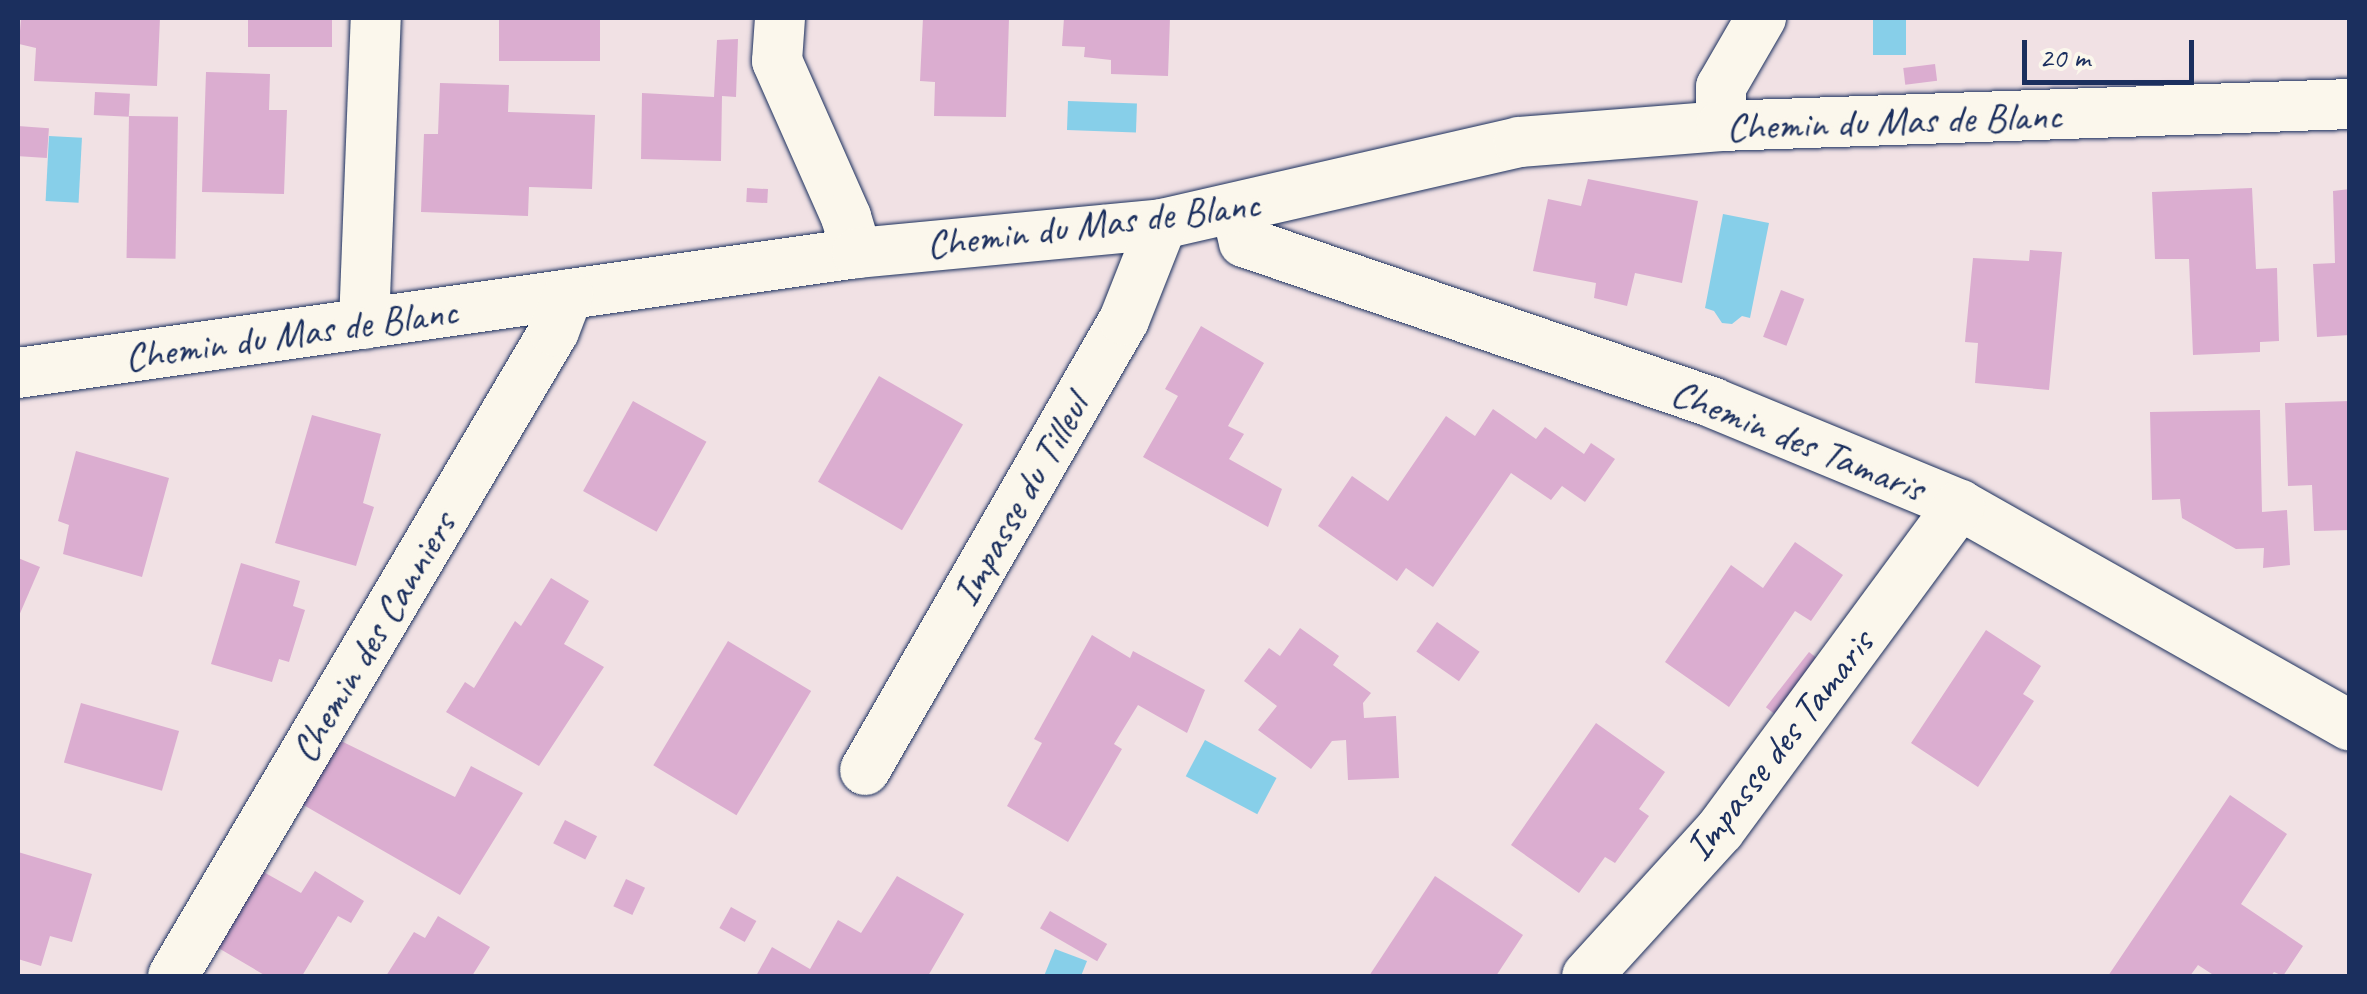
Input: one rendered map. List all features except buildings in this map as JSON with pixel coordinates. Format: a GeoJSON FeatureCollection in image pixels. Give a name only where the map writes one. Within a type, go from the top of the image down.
{"type":"FeatureCollection","features":[{"type":"Feature","properties":{"kind":"street"},"geometry":{"type":"LineString","coordinates":[[364,324],[376,18]]}},
{"type":"Feature","properties":{"kind":"street"},"geometry":{"type":"LineString","coordinates":[[780,18],[777,60],[846,217],[857,252]]}},
{"type":"Feature","properties":{"kind":"street"},"geometry":{"type":"LineString","coordinates":[[1721,126],[1721,87],[1761,18]]}},
{"type":"Feature","properties":{"kind":"street","name":"Chemin du Mas de Blanc"},"geometry":{"type":"LineString","coordinates":[[18,373],[857,252],[1162,224],[1519,142],[1721,126],[2350,104]]}},
{"type":"Feature","properties":{"kind":"street","name":"Chemin des Tamaris"},"geometry":{"type":"LineString","coordinates":[[1236,210],[1244,242],[1713,403],[1960,504],[2350,726]]}},
{"type":"Feature","properties":{"kind":"street","name":"Impasse du Tilleul"},"geometry":{"type":"LineString","coordinates":[[865,770],[1124,320],[1162,224]]}},
{"type":"Feature","properties":{"kind":"street","name":"Chemin des Canniers"},"geometry":{"type":"LineString","coordinates":[[172,976],[554,331],[568,295]]}},
{"type":"Feature","properties":{"kind":"street","name":"Impasse des Tamaris"},"geometry":{"type":"LineString","coordinates":[[1587,976],[1720,830],[1960,504]]}},
{"type":"Feature","properties":{"kind":"water"},"geometry":{"type":"Polygon","coordinates":[[[1873,18],[1906,18],[1906,55],[1873,55],[1873,18]]]}},
{"type":"Feature","properties":{"kind":"water"},"geometry":{"type":"Polygon","coordinates":[[[1068,101],[1137,103],[1136,132],[1067,130],[1068,101]]]}},
{"type":"Feature","properties":{"kind":"water"},"geometry":{"type":"Polygon","coordinates":[[[49,136],[82,138],[79,203],[46,201],[49,136]]]}},
{"type":"Feature","properties":{"kind":"water"},"geometry":{"type":"Polygon","coordinates":[[[1723,214],[1769,223],[1750,318],[1742,316],[1732,324],[1722,323],[1714,311],[1705,308],[1723,214]]]}},
{"type":"Feature","properties":{"kind":"water"},"geometry":{"type":"Polygon","coordinates":[[[1205,740],[1277,778],[1257,814],[1186,776],[1205,740]]]}},
{"type":"Feature","properties":{"kind":"water"},"geometry":{"type":"Polygon","coordinates":[[[1055,949],[1087,961],[1081,976],[1044,976],[1055,949]]]}}]}
